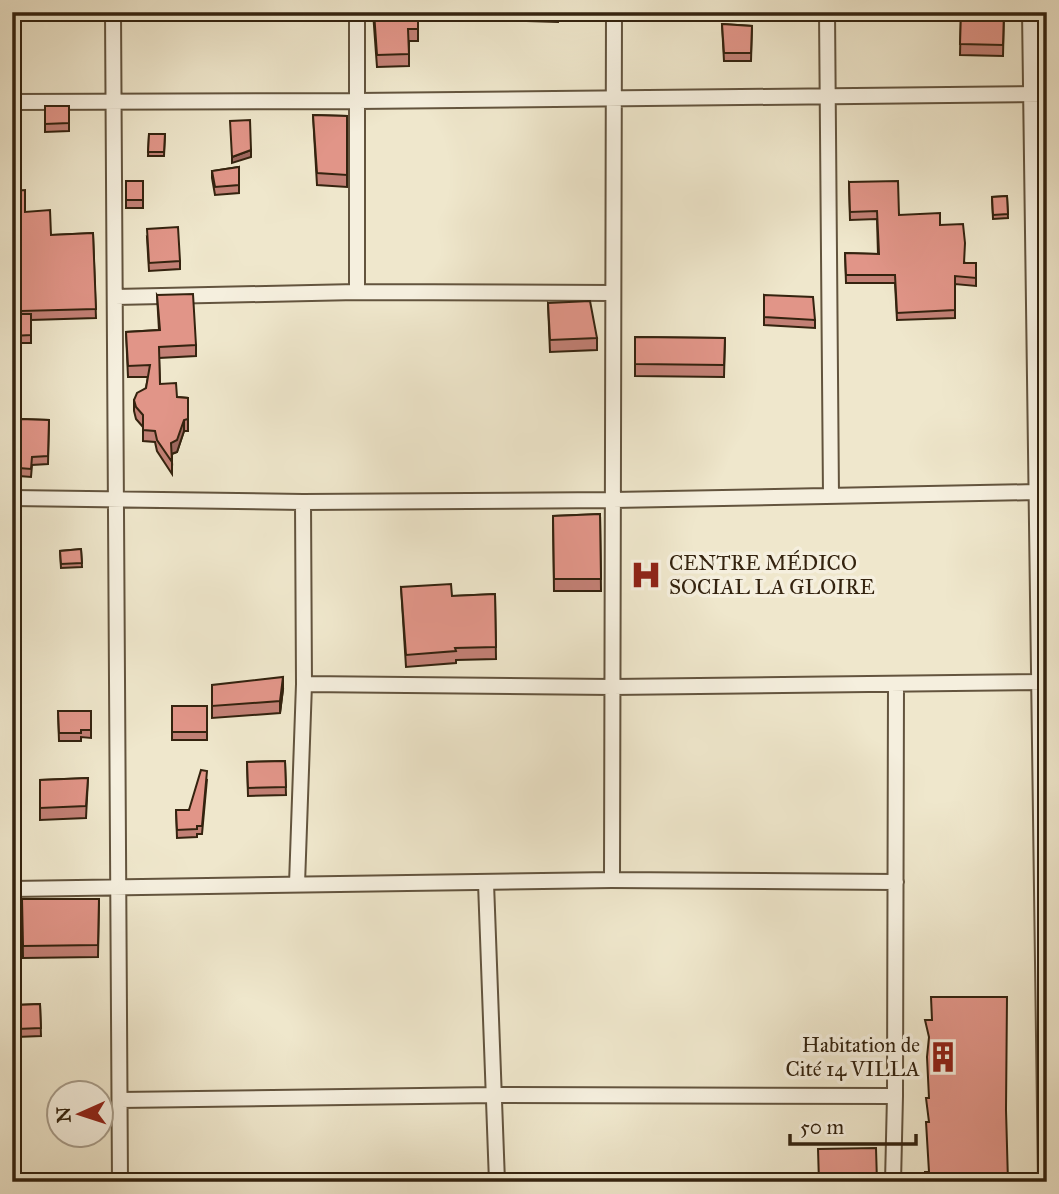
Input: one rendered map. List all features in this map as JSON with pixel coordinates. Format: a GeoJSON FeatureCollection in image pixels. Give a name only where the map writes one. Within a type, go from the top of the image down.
{"type":"FeatureCollection","features":[{"type":"Feature","properties":{"kind":"street"},"geometry":{"type":"LineString","coordinates":[[113,12],[120,1182]]}},
{"type":"Feature","properties":{"kind":"street"},"geometry":{"type":"LineString","coordinates":[[357,292],[358,12]]}},
{"type":"Feature","properties":{"kind":"street"},"geometry":{"type":"LineString","coordinates":[[612,880],[614,12]]}},
{"type":"Feature","properties":{"kind":"street"},"geometry":{"type":"LineString","coordinates":[[827,12],[831,496]]}},
{"type":"Feature","properties":{"kind":"street"},"geometry":{"type":"LineString","coordinates":[[1030,12],[1040,290],[1037,492],[1043,682],[1046,1182]]}},
{"type":"Feature","properties":{"kind":"street"},"geometry":{"type":"LineString","coordinates":[[12,102],[1047,94]]}},
{"type":"Feature","properties":{"kind":"street"},"geometry":{"type":"LineString","coordinates":[[115,297],[357,292],[613,293]]}},
{"type":"Feature","properties":{"kind":"street"},"geometry":{"type":"LineString","coordinates":[[12,498],[303,502],[613,500],[1037,492]]}},
{"type":"Feature","properties":{"kind":"street"},"geometry":{"type":"LineString","coordinates":[[297,884],[304,684],[303,502]]}},
{"type":"Feature","properties":{"kind":"street"},"geometry":{"type":"LineString","coordinates":[[304,684],[612,687],[1043,682]]}},
{"type":"Feature","properties":{"kind":"street"},"geometry":{"type":"LineString","coordinates":[[893,1182],[896,684]]}},
{"type":"Feature","properties":{"kind":"street"},"geometry":{"type":"LineString","coordinates":[[12,889],[612,880],[896,882]]}},
{"type":"Feature","properties":{"kind":"street"},"geometry":{"type":"LineString","coordinates":[[486,883],[497,1182]]}},
{"type":"Feature","properties":{"kind":"street"},"geometry":{"type":"LineString","coordinates":[[120,1100],[494,1095],[895,1096]]}},
{"type":"Feature","properties":{"kind":"building"},"geometry":{"type":"Polygon","coordinates":[[[374,12],[418,12],[418,29],[408,29],[409,54],[377,55],[374,12]]]}},
{"type":"Feature","properties":{"kind":"building"},"geometry":{"type":"Polygon","coordinates":[[[961,12],[1004,12],[1003,45],[960,44],[961,12]]]}},
{"type":"Feature","properties":{"kind":"building"},"geometry":{"type":"Polygon","coordinates":[[[722,24],[752,26],[751,53],[724,53],[722,24]]]}},
{"type":"Feature","properties":{"kind":"building"},"geometry":{"type":"Polygon","coordinates":[[[45,106],[69,106],[69,123],[45,124],[45,106]]]}},
{"type":"Feature","properties":{"kind":"building"},"geometry":{"type":"Polygon","coordinates":[[[313,115],[347,116],[347,175],[317,173],[313,115]]]}},
{"type":"Feature","properties":{"kind":"building"},"geometry":{"type":"Polygon","coordinates":[[[250,120],[251,150],[232,157],[230,121],[250,120]]]}},
{"type":"Feature","properties":{"kind":"building"},"geometry":{"type":"Polygon","coordinates":[[[149,134],[165,134],[164,152],[148,152],[149,134]]]}},
{"type":"Feature","properties":{"kind":"building"},"geometry":{"type":"Polygon","coordinates":[[[239,167],[239,185],[215,187],[212,171],[239,167]]]}},
{"type":"Feature","properties":{"kind":"building"},"geometry":{"type":"Polygon","coordinates":[[[126,181],[143,181],[143,200],[126,200],[126,181]]]}},
{"type":"Feature","properties":{"kind":"building"},"geometry":{"type":"Polygon","coordinates":[[[898,181],[899,215],[940,213],[940,225],[963,224],[964,263],[976,263],[976,278],[955,276],[955,310],[897,313],[895,275],[846,275],[845,253],[879,254],[877,211],[850,212],[849,182],[898,181]]]}},
{"type":"Feature","properties":{"kind":"building"},"geometry":{"type":"Polygon","coordinates":[[[25,190],[25,212],[50,210],[51,235],[93,233],[96,309],[21,311],[20,276],[12,277],[12,191],[25,190]]]}},
{"type":"Feature","properties":{"kind":"building"},"geometry":{"type":"Polygon","coordinates":[[[1007,196],[1008,214],[993,215],[992,197],[1007,196]]]}},
{"type":"Feature","properties":{"kind":"building"},"geometry":{"type":"Polygon","coordinates":[[[178,227],[180,261],[149,263],[147,229],[178,227]]]}},
{"type":"Feature","properties":{"kind":"building"},"geometry":{"type":"Polygon","coordinates":[[[193,294],[196,345],[159,347],[160,384],[176,383],[177,397],[188,398],[188,419],[184,420],[177,440],[171,443],[172,462],[157,440],[155,431],[143,430],[143,415],[134,400],[137,393],[146,388],[150,365],[128,366],[126,332],[160,330],[157,295],[193,294]]]}},
{"type":"Feature","properties":{"kind":"building"},"geometry":{"type":"Polygon","coordinates":[[[764,295],[813,297],[815,320],[764,317],[764,295]]]}},
{"type":"Feature","properties":{"kind":"building"},"geometry":{"type":"Polygon","coordinates":[[[590,301],[597,338],[550,340],[548,303],[590,301]]]}},
{"type":"Feature","properties":{"kind":"building"},"geometry":{"type":"Polygon","coordinates":[[[12,314],[31,314],[31,335],[12,336],[12,314]]]}},
{"type":"Feature","properties":{"kind":"building"},"geometry":{"type":"Polygon","coordinates":[[[635,337],[725,338],[724,365],[635,364],[635,337]]]}},
{"type":"Feature","properties":{"kind":"building"},"geometry":{"type":"Polygon","coordinates":[[[12,375],[19,375],[19,411],[12,410],[12,375]]]}},
{"type":"Feature","properties":{"kind":"building"},"geometry":{"type":"Polygon","coordinates":[[[20,419],[49,420],[48,456],[32,457],[31,469],[19,468],[20,419]]]}},
{"type":"Feature","properties":{"kind":"building"},"geometry":{"type":"Polygon","coordinates":[[[600,514],[601,579],[554,579],[553,516],[600,514]]]}},
{"type":"Feature","properties":{"kind":"building"},"geometry":{"type":"Polygon","coordinates":[[[81,549],[82,563],[61,564],[60,551],[81,549]]]}},
{"type":"Feature","properties":{"kind":"building"},"geometry":{"type":"Polygon","coordinates":[[[451,584],[452,596],[495,594],[496,647],[455,648],[456,651],[406,655],[401,587],[451,584]]]}},
{"type":"Feature","properties":{"kind":"building"},"geometry":{"type":"Polygon","coordinates":[[[283,677],[280,701],[212,706],[212,685],[283,677]]]}},
{"type":"Feature","properties":{"kind":"building"},"geometry":{"type":"Polygon","coordinates":[[[172,706],[207,706],[207,732],[172,732],[172,706]]]}},
{"type":"Feature","properties":{"kind":"building"},"geometry":{"type":"Polygon","coordinates":[[[58,711],[91,711],[91,730],[59,733],[58,711]]]}},
{"type":"Feature","properties":{"kind":"building"},"geometry":{"type":"Polygon","coordinates":[[[12,714],[17,714],[19,759],[12,759],[12,714]]]}},
{"type":"Feature","properties":{"kind":"building"},"geometry":{"type":"Polygon","coordinates":[[[285,761],[286,787],[248,788],[247,762],[285,761]]]}},
{"type":"Feature","properties":{"kind":"building"},"geometry":{"type":"Polygon","coordinates":[[[201,770],[207,771],[202,826],[197,826],[197,829],[177,830],[176,810],[189,810],[201,770]]]}},
{"type":"Feature","properties":{"kind":"building"},"geometry":{"type":"Polygon","coordinates":[[[88,778],[86,806],[40,808],[40,780],[88,778]]]}},
{"type":"Feature","properties":{"kind":"building"},"geometry":{"type":"Polygon","coordinates":[[[22,899],[99,899],[98,945],[23,946],[22,899]]]}},
{"type":"Feature","properties":{"kind":"building"},"geometry":{"type":"Polygon","coordinates":[[[931,997],[1007,997],[1008,1182],[925,1182],[925,1172],[929,1172],[926,1098],[929,1098],[929,1037],[925,1020],[932,1020],[931,997]]]}},
{"type":"Feature","properties":{"kind":"building"},"geometry":{"type":"Polygon","coordinates":[[[40,1004],[41,1028],[17,1029],[16,1005],[40,1004]]]}},
{"type":"Feature","properties":{"kind":"building"},"geometry":{"type":"Polygon","coordinates":[[[876,1148],[877,1182],[819,1182],[818,1149],[876,1148]]]}},
{"type":"Feature","properties":{"kind":"place","name":"CENTRE MÉDICO SOCIAL LA GLOIRE"},"geometry":{"type":"Point","coordinates":[646,575]}},
{"type":"Feature","properties":{"kind":"place","name":"Habitation de Cité 14 VILLA"},"geometry":{"type":"Point","coordinates":[943,1057]}}]}
